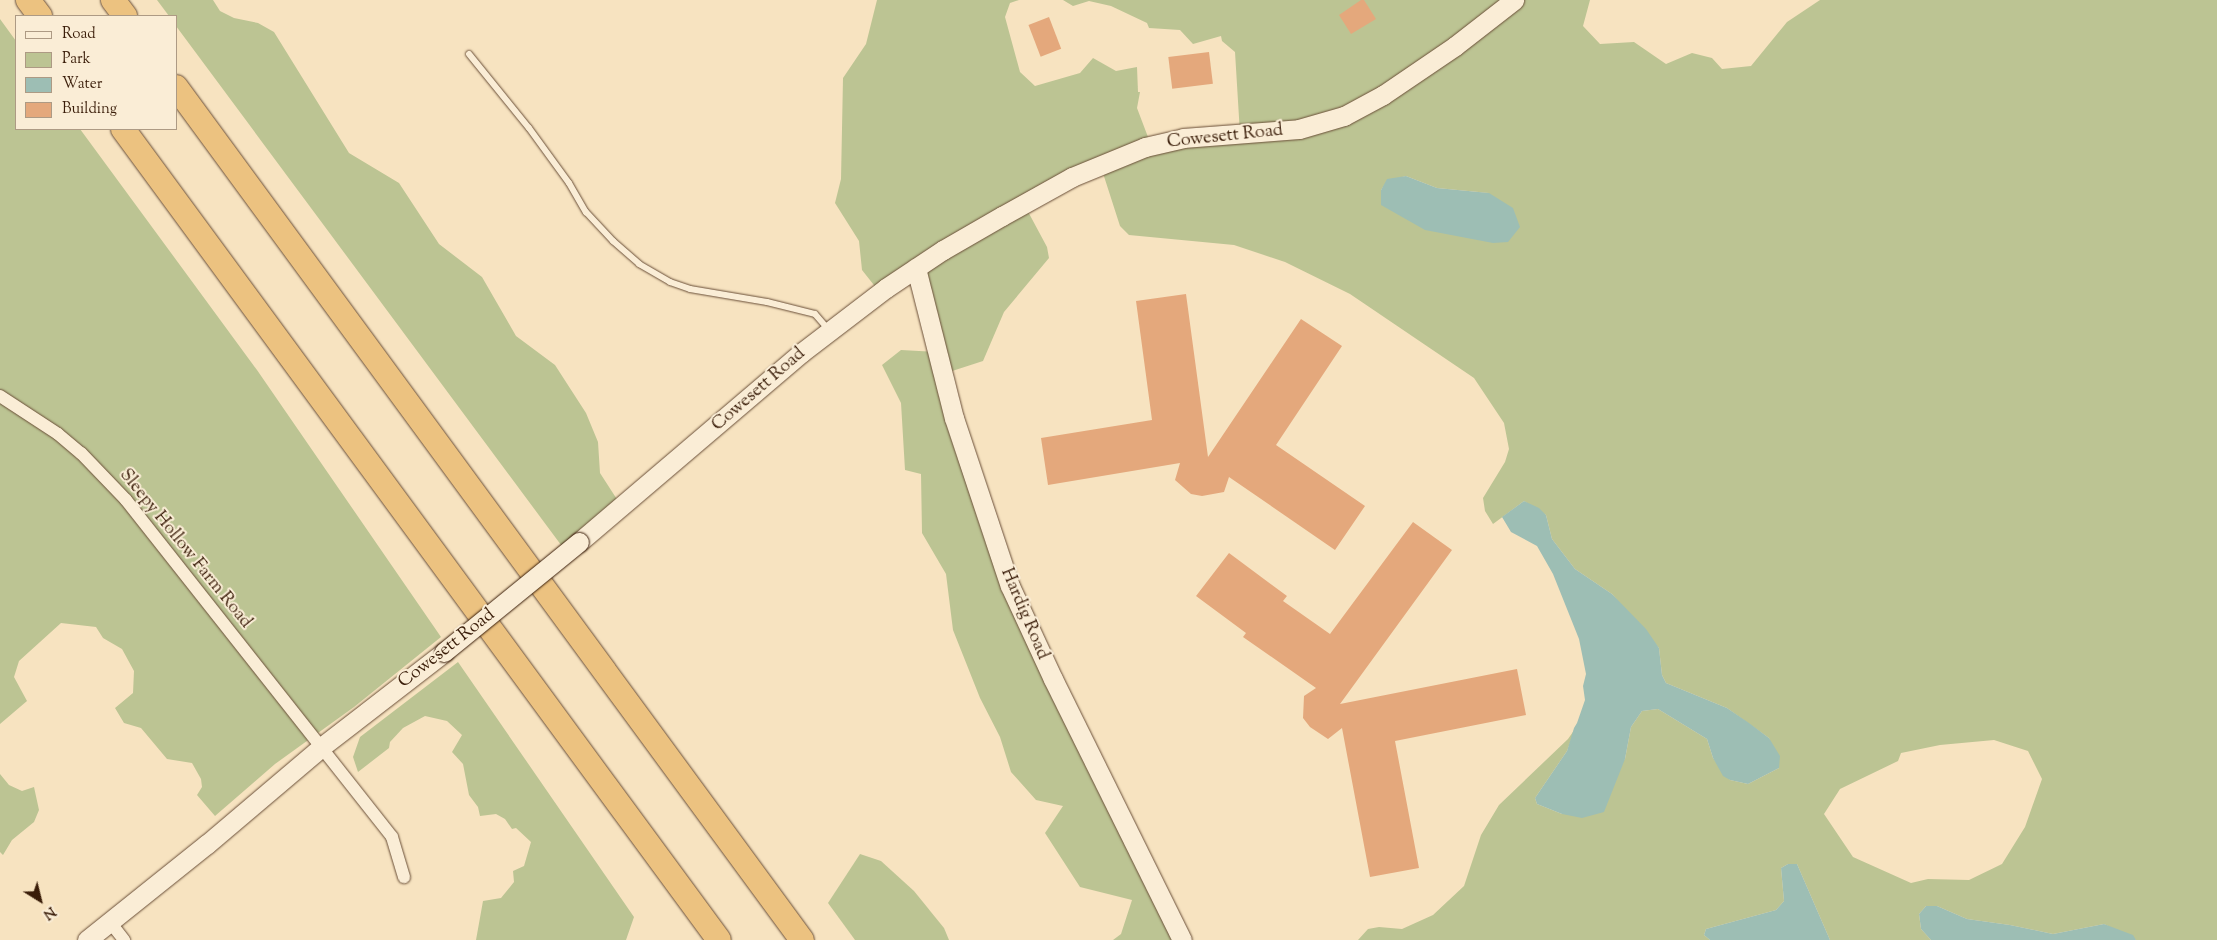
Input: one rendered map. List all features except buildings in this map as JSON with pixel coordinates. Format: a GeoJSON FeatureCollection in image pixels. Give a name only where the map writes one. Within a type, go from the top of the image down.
{"type":"FeatureCollection","features":[{"type":"Feature","properties":{"kind":"highway"},"geometry":{"type":"LineString","coordinates":[[28,0],[39,15]]}},
{"type":"Feature","properties":{"kind":"highway"},"geometry":{"type":"LineString","coordinates":[[113,0],[123,15]]}},
{"type":"Feature","properties":{"kind":"highway"},"geometry":{"type":"LineString","coordinates":[[178,90],[802,940]]}},
{"type":"Feature","properties":{"kind":"highway"},"geometry":{"type":"LineString","coordinates":[[124,130],[719,940]]}},
{"type":"Feature","properties":{"kind":"main road","name":"Cowesett Road"},"geometry":{"type":"LineString","coordinates":[[87,940],[207,844],[320,748],[444,652],[579,542],[801,354],[916,268],[1048,189],[1120,155],[1183,138],[1275,132],[1321,124],[1344,116],[1383,95],[1455,46],[1514,0]]}},
{"type":"Feature","properties":{"kind":"main road","name":"Hardig Road"},"geometry":{"type":"LineString","coordinates":[[916,268],[954,418],[1010,586],[1053,679],[1182,940]]}},
{"type":"Feature","properties":{"kind":"street","name":"Sleepy Hollow Farm Road"},"geometry":{"type":"LineString","coordinates":[[0,396],[58,434],[81,452],[120,492],[392,838],[404,877]]}},
{"type":"Feature","properties":{"kind":"street"},"geometry":{"type":"LineString","coordinates":[[110,922],[124,940]]}},
{"type":"Feature","properties":{"kind":"lane"},"geometry":{"type":"LineString","coordinates":[[469,54],[529,128],[569,183],[586,212],[613,241],[639,264],[670,282],[690,289],[767,302],[815,314],[830,332]]}},
{"type":"Feature","properties":{"kind":"green space"},"geometry":{"type":"Polygon","coordinates":[[[157,0],[213,0],[220,11],[234,18],[258,23],[274,32],[349,153],[399,183],[439,244],[482,277],[516,336],[555,365],[586,413],[598,442],[600,473],[620,504],[564,549],[178,29],[178,15],[168,15],[157,0]]]}},
{"type":"Feature","properties":{"kind":"green space"},"geometry":{"type":"Polygon","coordinates":[[[877,0],[1019,0],[1010,3],[1005,17],[1020,72],[1035,86],[1080,73],[1093,58],[1116,71],[1137,67],[1138,92],[1140,92],[1137,108],[1151,145],[1240,134],[1235,52],[1222,41],[1221,36],[1193,44],[1180,30],[1149,28],[1147,23],[1111,6],[1089,1],[1073,6],[1063,0],[1590,0],[1583,26],[1600,44],[1634,42],[1666,64],[1692,53],[1712,58],[1722,69],[1751,66],[1787,22],[1820,0],[2217,0],[2217,940],[2136,940],[2104,924],[2053,934],[1967,919],[1937,906],[1926,906],[1919,914],[1921,929],[1931,940],[1830,940],[1797,864],[1788,864],[1781,868],[1784,901],[1776,910],[1706,929],[1704,935],[1710,940],[1358,940],[1368,929],[1379,927],[1402,929],[1433,915],[1464,886],[1481,835],[1499,805],[1568,739],[1575,729],[1567,751],[1535,798],[1537,804],[1562,814],[1625,759],[1631,727],[1642,711],[1658,709],[1707,739],[1713,758],[1730,780],[1748,784],[1779,768],[1769,738],[1727,708],[1666,683],[1662,675],[1659,648],[1612,594],[1575,569],[1552,539],[1546,515],[1524,501],[1493,524],[1485,511],[1483,498],[1505,462],[1509,449],[1504,423],[1474,378],[1350,294],[1285,262],[1234,245],[1129,235],[1120,226],[1101,167],[1025,206],[1047,247],[1049,258],[1004,312],[983,361],[946,373],[981,504],[1181,940],[1113,940],[1121,934],[1132,900],[1080,887],[1045,833],[1063,806],[1036,800],[1011,772],[1000,737],[980,698],[953,630],[946,574],[922,533],[921,474],[905,470],[901,403],[882,365],[901,350],[937,352],[920,282],[906,276],[881,294],[862,270],[859,241],[835,203],[841,179],[843,78],[866,44],[877,0]],[[1406,176],[1387,181],[1381,190],[1489,193],[1437,188],[1406,176]],[[1994,740],[1940,745],[1901,753],[1898,761],[1840,789],[1824,814],[1853,857],[1911,883],[1928,879],[1969,880],[2002,864],[2025,827],[2042,779],[2028,751],[1994,740]]]}},
{"type":"Feature","properties":{"kind":"green space"},"geometry":{"type":"Polygon","coordinates":[[[0,19],[15,40],[15,130],[81,130],[257,370],[441,637],[354,707],[275,764],[215,816],[197,795],[202,787],[201,779],[192,763],[167,759],[141,728],[124,723],[115,708],[133,693],[134,671],[122,649],[103,638],[96,627],[61,623],[19,661],[14,677],[27,701],[0,724],[0,19]]]}},
{"type":"Feature","properties":{"kind":"green space"},"geometry":{"type":"Polygon","coordinates":[[[458,662],[634,917],[626,940],[476,940],[483,901],[501,898],[514,882],[513,871],[524,866],[531,842],[516,828],[512,829],[505,819],[496,814],[480,816],[478,807],[469,795],[463,764],[452,752],[462,735],[447,721],[425,716],[403,728],[390,742],[389,748],[358,772],[353,757],[360,737],[458,662]]]}},
{"type":"Feature","properties":{"kind":"green space"},"geometry":{"type":"Polygon","coordinates":[[[0,774],[9,785],[22,791],[34,787],[39,810],[34,822],[12,840],[3,855],[0,852],[0,774]]]}},
{"type":"Feature","properties":{"kind":"green space"},"geometry":{"type":"Polygon","coordinates":[[[860,854],[881,861],[914,891],[944,928],[949,940],[855,940],[828,903],[860,854]]]}},
{"type":"Feature","properties":{"kind":"water"},"geometry":{"type":"Polygon","coordinates":[[[1406,176],[1437,188],[1489,193],[1513,208],[1520,227],[1508,242],[1493,243],[1425,230],[1381,205],[1381,190],[1387,179],[1406,176]]]}},
{"type":"Feature","properties":{"kind":"water"},"geometry":{"type":"Polygon","coordinates":[[[1524,501],[1539,508],[1546,515],[1552,539],[1575,569],[1612,594],[1646,629],[1659,648],[1662,675],[1666,683],[1727,708],[1769,738],[1780,756],[1779,768],[1748,784],[1730,780],[1723,776],[1713,758],[1707,739],[1658,709],[1642,711],[1631,727],[1625,759],[1604,812],[1582,818],[1562,814],[1537,804],[1535,798],[1567,751],[1585,700],[1583,686],[1586,674],[1579,639],[1553,574],[1537,546],[1511,532],[1502,517],[1524,501]]]}},
{"type":"Feature","properties":{"kind":"water"},"geometry":{"type":"Polygon","coordinates":[[[1788,864],[1797,864],[1830,940],[1710,940],[1704,935],[1706,929],[1776,910],[1784,901],[1781,868],[1788,864]]]}},
{"type":"Feature","properties":{"kind":"water"},"geometry":{"type":"Polygon","coordinates":[[[1926,906],[1937,906],[1967,919],[2053,934],[2104,924],[2133,935],[2136,940],[1931,940],[1921,929],[1919,914],[1926,906]]]}}]}
